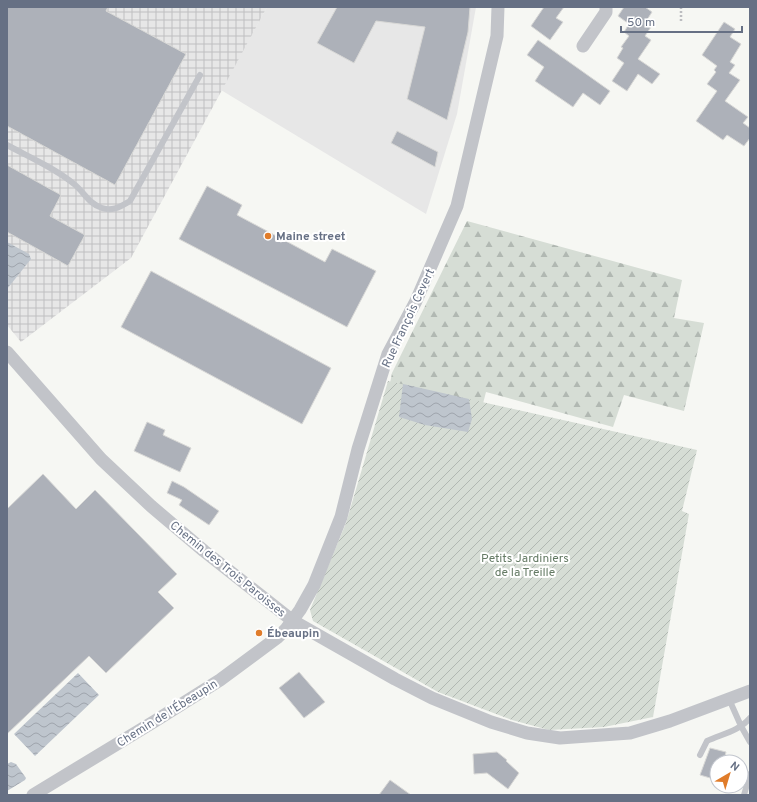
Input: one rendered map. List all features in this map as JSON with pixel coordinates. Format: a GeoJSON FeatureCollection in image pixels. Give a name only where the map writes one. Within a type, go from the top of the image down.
{"type":"FeatureCollection","features":[{"type":"Feature","properties":{"kind":"street","name":"Rue François Cevert"},"geometry":{"type":"LineString","coordinates":[[293,621],[314,585],[341,517],[358,449],[388,354],[416,301],[457,206],[491,66],[497,36],[498,7]]}},
{"type":"Feature","properties":{"kind":"street"},"geometry":{"type":"LineString","coordinates":[[583,46],[606,12],[606,7]]}},
{"type":"Feature","properties":{"kind":"street","name":"Chemin des Trois Paroisses"},"geometry":{"type":"LineString","coordinates":[[7,352],[101,459],[146,501],[204,551],[293,621],[395,679],[432,698],[491,722],[526,733],[560,738],[630,733],[750,691]]}},
{"type":"Feature","properties":{"kind":"street","name":"Chemin de l'Ébeaupin"},"geometry":{"type":"LineString","coordinates":[[33,795],[156,722],[220,680],[278,637],[293,621]]}},
{"type":"Feature","properties":{"kind":"lane"},"geometry":{"type":"LineString","coordinates":[[7,145],[75,184],[94,204],[101,208],[112,210],[130,201],[200,75]]}},
{"type":"Feature","properties":{"kind":"lane"},"geometry":{"type":"LineString","coordinates":[[729,699],[750,742]]}},
{"type":"Feature","properties":{"kind":"lane"},"geometry":{"type":"LineString","coordinates":[[700,755],[707,741],[741,726],[750,718]]}},
{"type":"Feature","properties":{"kind":"lane"},"geometry":{"type":"LineString","coordinates":[[744,795],[750,774]]}},
{"type":"Feature","properties":{"kind":"path"},"geometry":{"type":"LineString","coordinates":[[681,7],[681,21]]}},
{"type":"Feature","properties":{"kind":"shaded area"},"geometry":{"type":"Polygon","coordinates":[[[7,7],[267,7],[131,258],[21,342],[7,325],[7,7]]]}},
{"type":"Feature","properties":{"kind":"shaded area"},"geometry":{"type":"Polygon","coordinates":[[[267,7],[476,7],[457,114],[426,214],[221,90],[267,7]]]}},
{"type":"Feature","properties":{"kind":"green space"},"geometry":{"type":"Polygon","coordinates":[[[467,221],[682,280],[674,318],[704,323],[684,411],[624,395],[613,427],[486,392],[465,473],[377,449],[392,373],[467,221]]]}},
{"type":"Feature","properties":{"kind":"green space","name":"Petits Jardiniers de la Treille"},"geometry":{"type":"Polygon","coordinates":[[[388,381],[697,450],[682,511],[689,514],[653,717],[604,727],[549,730],[512,720],[438,692],[313,621],[310,610],[346,523],[388,381]]]}},
{"type":"Feature","properties":{"kind":"water"},"geometry":{"type":"Polygon","coordinates":[[[7,242],[29,254],[31,259],[7,289],[7,242]]]}},
{"type":"Feature","properties":{"kind":"water"},"geometry":{"type":"Polygon","coordinates":[[[403,384],[469,399],[472,419],[468,432],[425,425],[399,417],[403,384]]]}},
{"type":"Feature","properties":{"kind":"water"},"geometry":{"type":"Polygon","coordinates":[[[78,673],[99,695],[35,756],[14,734],[78,673]]]}},
{"type":"Feature","properties":{"kind":"water"},"geometry":{"type":"Polygon","coordinates":[[[11,762],[16,764],[26,778],[7,791],[7,764],[11,762]]]}},
{"type":"Feature","properties":{"kind":"building"},"geometry":{"type":"Polygon","coordinates":[[[7,7],[108,7],[106,11],[186,54],[115,185],[7,126],[7,7]]]}},
{"type":"Feature","properties":{"kind":"building"},"geometry":{"type":"Polygon","coordinates":[[[337,7],[470,7],[468,32],[447,120],[407,99],[425,27],[376,21],[354,63],[317,43],[337,7]]]}},
{"type":"Feature","properties":{"kind":"building"},"geometry":{"type":"Polygon","coordinates":[[[544,7],[564,7],[556,18],[563,22],[550,40],[531,26],[544,7]]]}},
{"type":"Feature","properties":{"kind":"building"},"geometry":{"type":"Polygon","coordinates":[[[624,7],[645,7],[652,12],[645,23],[651,27],[645,36],[651,40],[638,59],[660,74],[652,84],[638,74],[627,91],[612,81],[624,63],[617,58],[623,48],[621,47],[629,36],[624,32],[629,24],[618,16],[624,7]]]}},
{"type":"Feature","properties":{"kind":"building"},"geometry":{"type":"Polygon","coordinates":[[[724,22],[735,29],[730,37],[741,44],[730,62],[735,65],[729,73],[740,80],[725,101],[748,117],[743,123],[750,128],[750,138],[744,146],[727,135],[723,140],[696,121],[717,91],[707,84],[716,72],[714,70],[717,66],[702,55],[724,22]]]}},
{"type":"Feature","properties":{"kind":"building"},"geometry":{"type":"Polygon","coordinates":[[[538,40],[610,91],[600,105],[583,93],[573,107],[535,81],[544,67],[527,55],[538,40]]]}},
{"type":"Feature","properties":{"kind":"building"},"geometry":{"type":"Polygon","coordinates":[[[397,131],[438,152],[435,167],[391,143],[397,131]]]}},
{"type":"Feature","properties":{"kind":"building"},"geometry":{"type":"Polygon","coordinates":[[[7,165],[61,195],[50,216],[85,235],[68,266],[7,232],[7,165]]]}},
{"type":"Feature","properties":{"kind":"building"},"geometry":{"type":"Polygon","coordinates":[[[207,186],[242,205],[237,215],[325,262],[332,249],[376,271],[347,327],[179,239],[207,186]]]}},
{"type":"Feature","properties":{"kind":"building"},"geometry":{"type":"Polygon","coordinates":[[[151,271],[331,368],[302,424],[121,327],[151,271]]]}},
{"type":"Feature","properties":{"kind":"building"},"geometry":{"type":"Polygon","coordinates":[[[147,422],[165,430],[163,435],[191,448],[180,472],[134,451],[147,422]]]}},
{"type":"Feature","properties":{"kind":"building"},"geometry":{"type":"Polygon","coordinates":[[[43,474],[76,509],[95,490],[177,574],[158,592],[174,608],[106,673],[89,656],[7,734],[7,509],[43,474]]]}},
{"type":"Feature","properties":{"kind":"building"},"geometry":{"type":"Polygon","coordinates":[[[172,481],[184,487],[219,511],[209,525],[179,505],[182,500],[167,493],[172,481]]]}},
{"type":"Feature","properties":{"kind":"building"},"geometry":{"type":"Polygon","coordinates":[[[299,672],[325,702],[304,718],[279,688],[299,672]]]}},
{"type":"Feature","properties":{"kind":"building"},"geometry":{"type":"Polygon","coordinates":[[[710,748],[726,752],[726,754],[709,754],[709,778],[700,775],[710,748]]]}},
{"type":"Feature","properties":{"kind":"building"},"geometry":{"type":"Polygon","coordinates":[[[497,752],[519,773],[508,789],[487,773],[474,774],[473,754],[497,752]]]}},
{"type":"Feature","properties":{"kind":"building"},"geometry":{"type":"Polygon","coordinates":[[[390,780],[411,795],[379,795],[390,780]]]}},
{"type":"Feature","properties":{"kind":"place","name":"Maine street"},"geometry":{"type":"Point","coordinates":[268,236]}},
{"type":"Feature","properties":{"kind":"place","name":"Ébeaupin"},"geometry":{"type":"Point","coordinates":[259,633]}}]}
